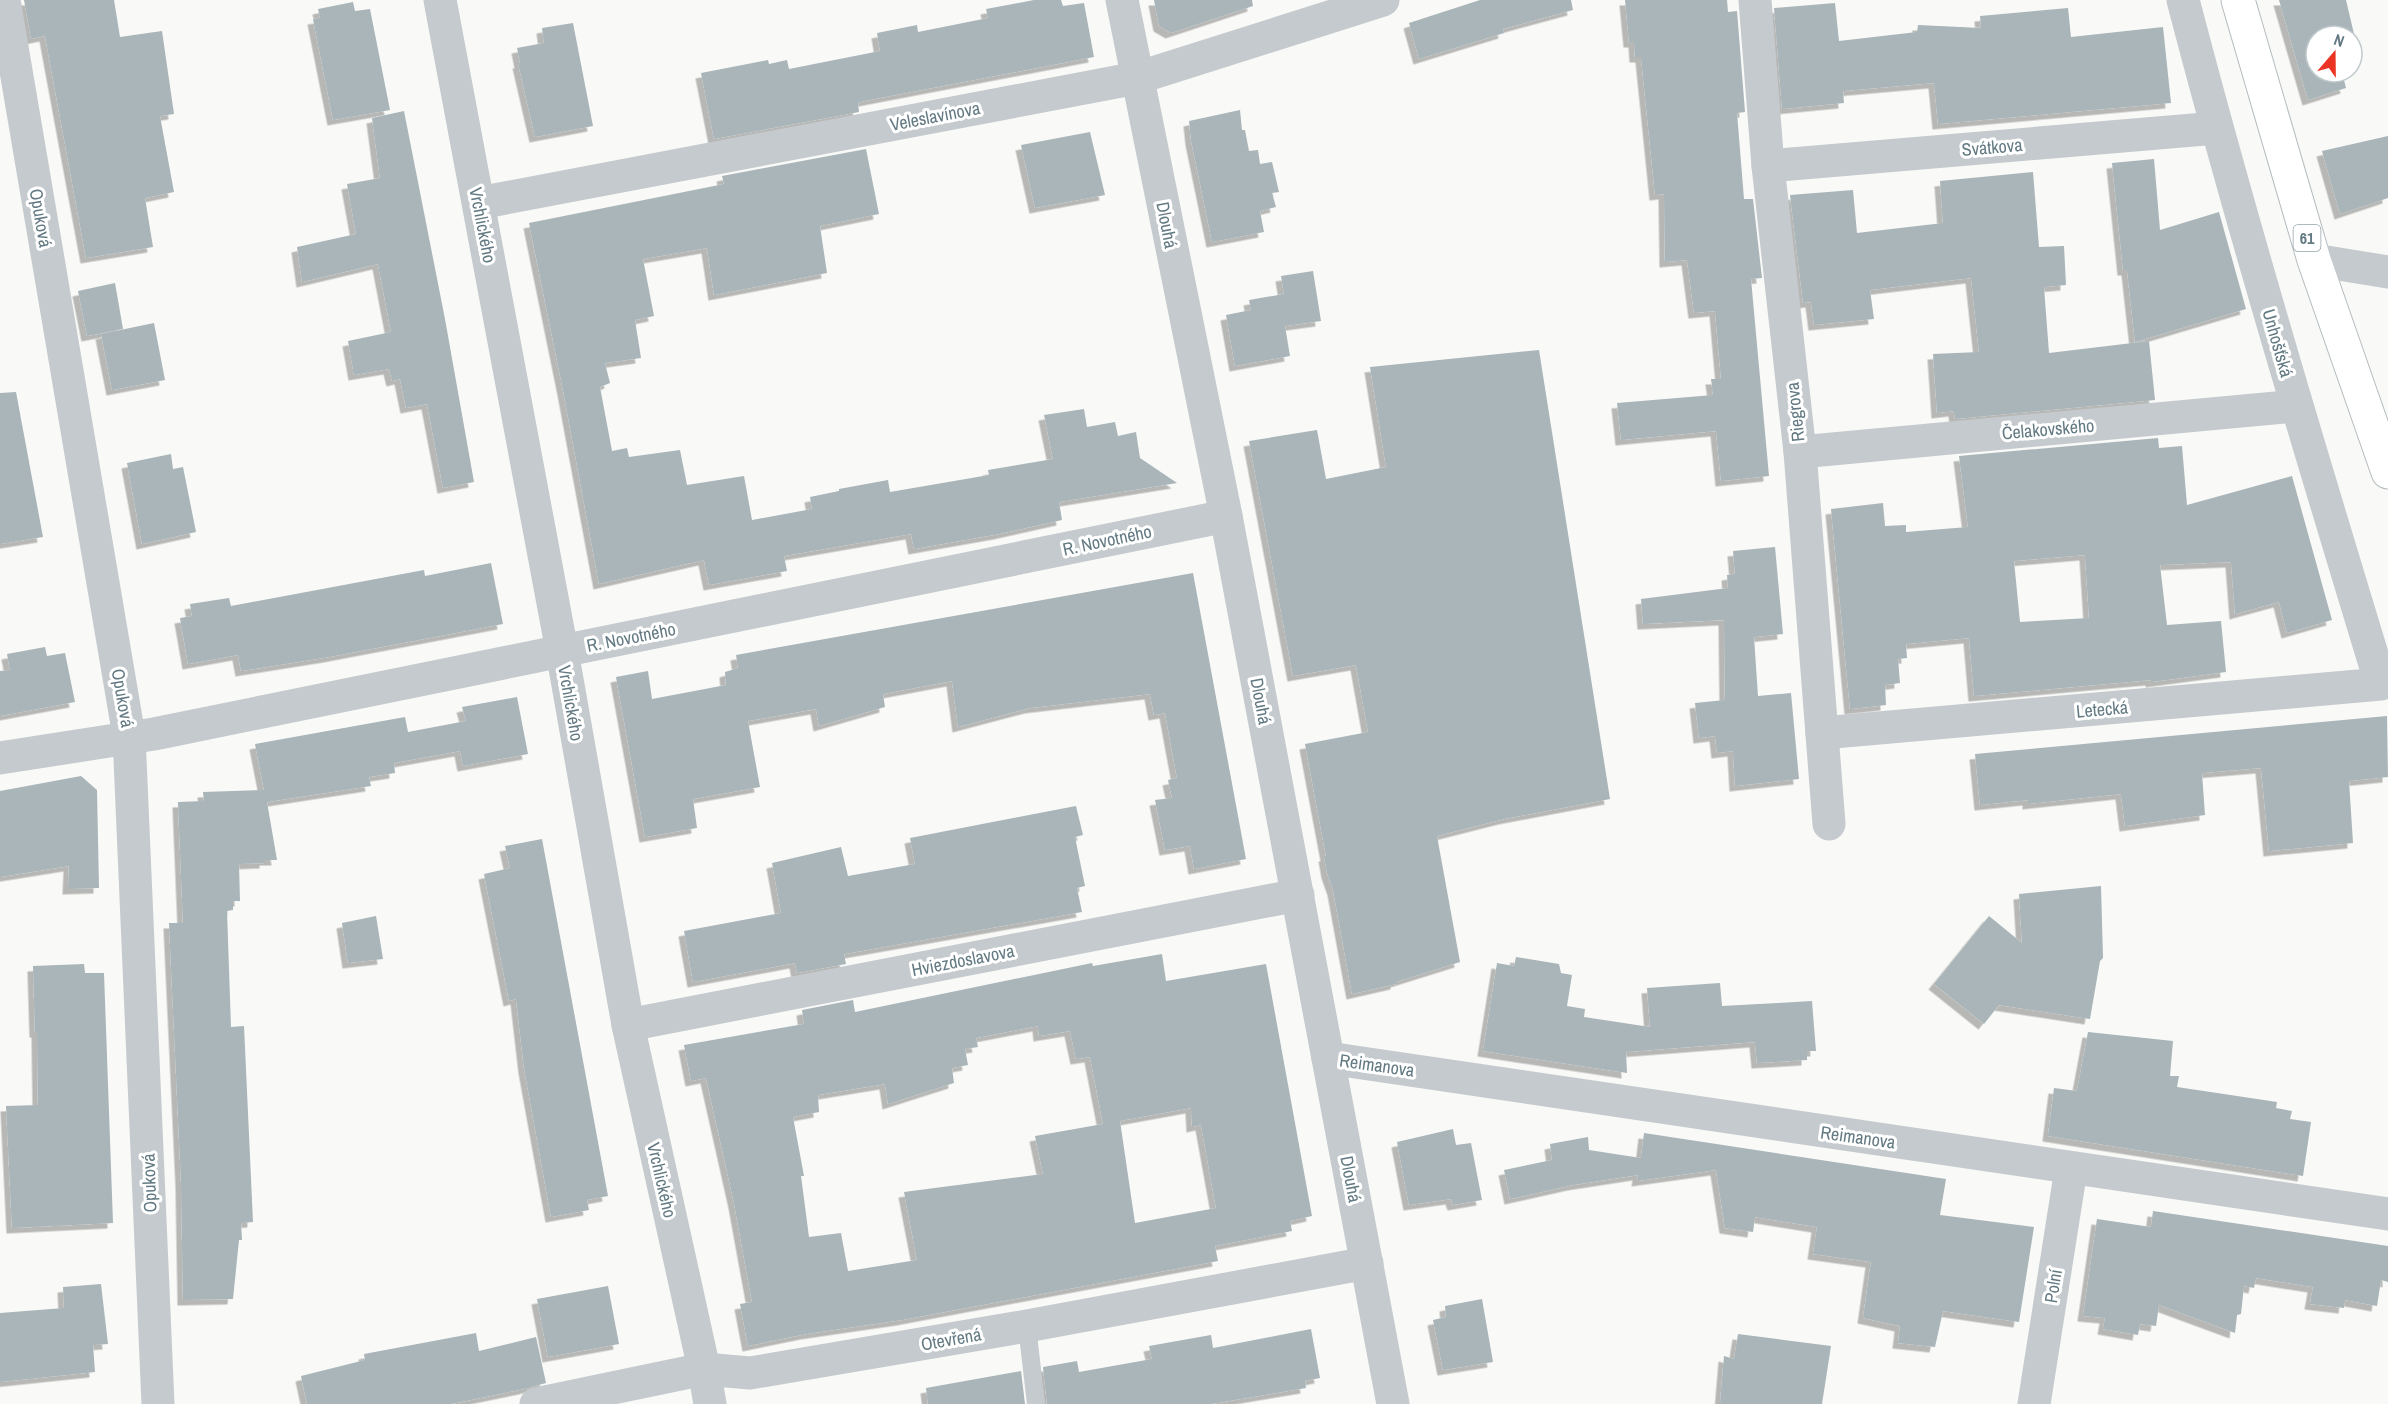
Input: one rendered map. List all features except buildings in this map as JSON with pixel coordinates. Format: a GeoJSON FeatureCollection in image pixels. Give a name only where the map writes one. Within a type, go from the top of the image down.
{"type":"FeatureCollection","features":[{"type":"Feature","properties":{"kind":"main road","name":"61"},"geometry":{"type":"LineString","coordinates":[[2238,0],[2314,260],[2388,472]]}},
{"type":"Feature","properties":{"kind":"street","name":"Opuková"},"geometry":{"type":"LineString","coordinates":[[4,0],[129,736],[158,1404]]}},
{"type":"Feature","properties":{"kind":"street","name":"Vrchlického"},"geometry":{"type":"LineString","coordinates":[[440,0],[562,651],[628,1025],[710,1404]]}},
{"type":"Feature","properties":{"kind":"street","name":"Dlouhá"},"geometry":{"type":"LineString","coordinates":[[1122,0],[1226,516],[1393,1404]]}},
{"type":"Feature","properties":{"kind":"street","name":"Veleslavínova"},"geometry":{"type":"LineString","coordinates":[[479,203],[1137,78],[1383,0]]}},
{"type":"Feature","properties":{"kind":"street","name":"Riegrova"},"geometry":{"type":"LineString","coordinates":[[1755,0],[1768,166],[1800,452],[1829,825]]}},
{"type":"Feature","properties":{"kind":"street","name":"Unhošťská"},"geometry":{"type":"LineString","coordinates":[[2183,0],[2296,406],[2381,684]]}},
{"type":"Feature","properties":{"kind":"street","name":"Svátkova"},"geometry":{"type":"LineString","coordinates":[[1768,166],[2217,128]]}},
{"type":"Feature","properties":{"kind":"street"},"geometry":{"type":"LineString","coordinates":[[2314,260],[2388,272]]}},
{"type":"Feature","properties":{"kind":"street","name":"Čelakovského"},"geometry":{"type":"LineString","coordinates":[[1800,452],[2296,406]]}},
{"type":"Feature","properties":{"kind":"street","name":"R. Novotného"},"geometry":{"type":"LineString","coordinates":[[0,758],[129,736],[154,734],[1226,516]]}},
{"type":"Feature","properties":{"kind":"street","name":"Letecká"},"geometry":{"type":"LineString","coordinates":[[1822,733],[2381,684]]}},
{"type":"Feature","properties":{"kind":"street","name":"Hviezdoslavova"},"geometry":{"type":"LineString","coordinates":[[628,1025],[1298,895]]}},
{"type":"Feature","properties":{"kind":"street","name":"Reimanova"},"geometry":{"type":"LineString","coordinates":[[1328,1058],[2388,1214]]}},
{"type":"Feature","properties":{"kind":"street","name":"Polní"},"geometry":{"type":"LineString","coordinates":[[2034,1404],[2072,1168]]}},
{"type":"Feature","properties":{"kind":"street","name":"Otevřená"},"geometry":{"type":"LineString","coordinates":[[536,1404],[704,1369],[750,1373],[1027,1326],[1367,1263]]}},
{"type":"Feature","properties":{"kind":"lane"},"geometry":{"type":"LineString","coordinates":[[1027,1326],[1036,1404]]}}]}
